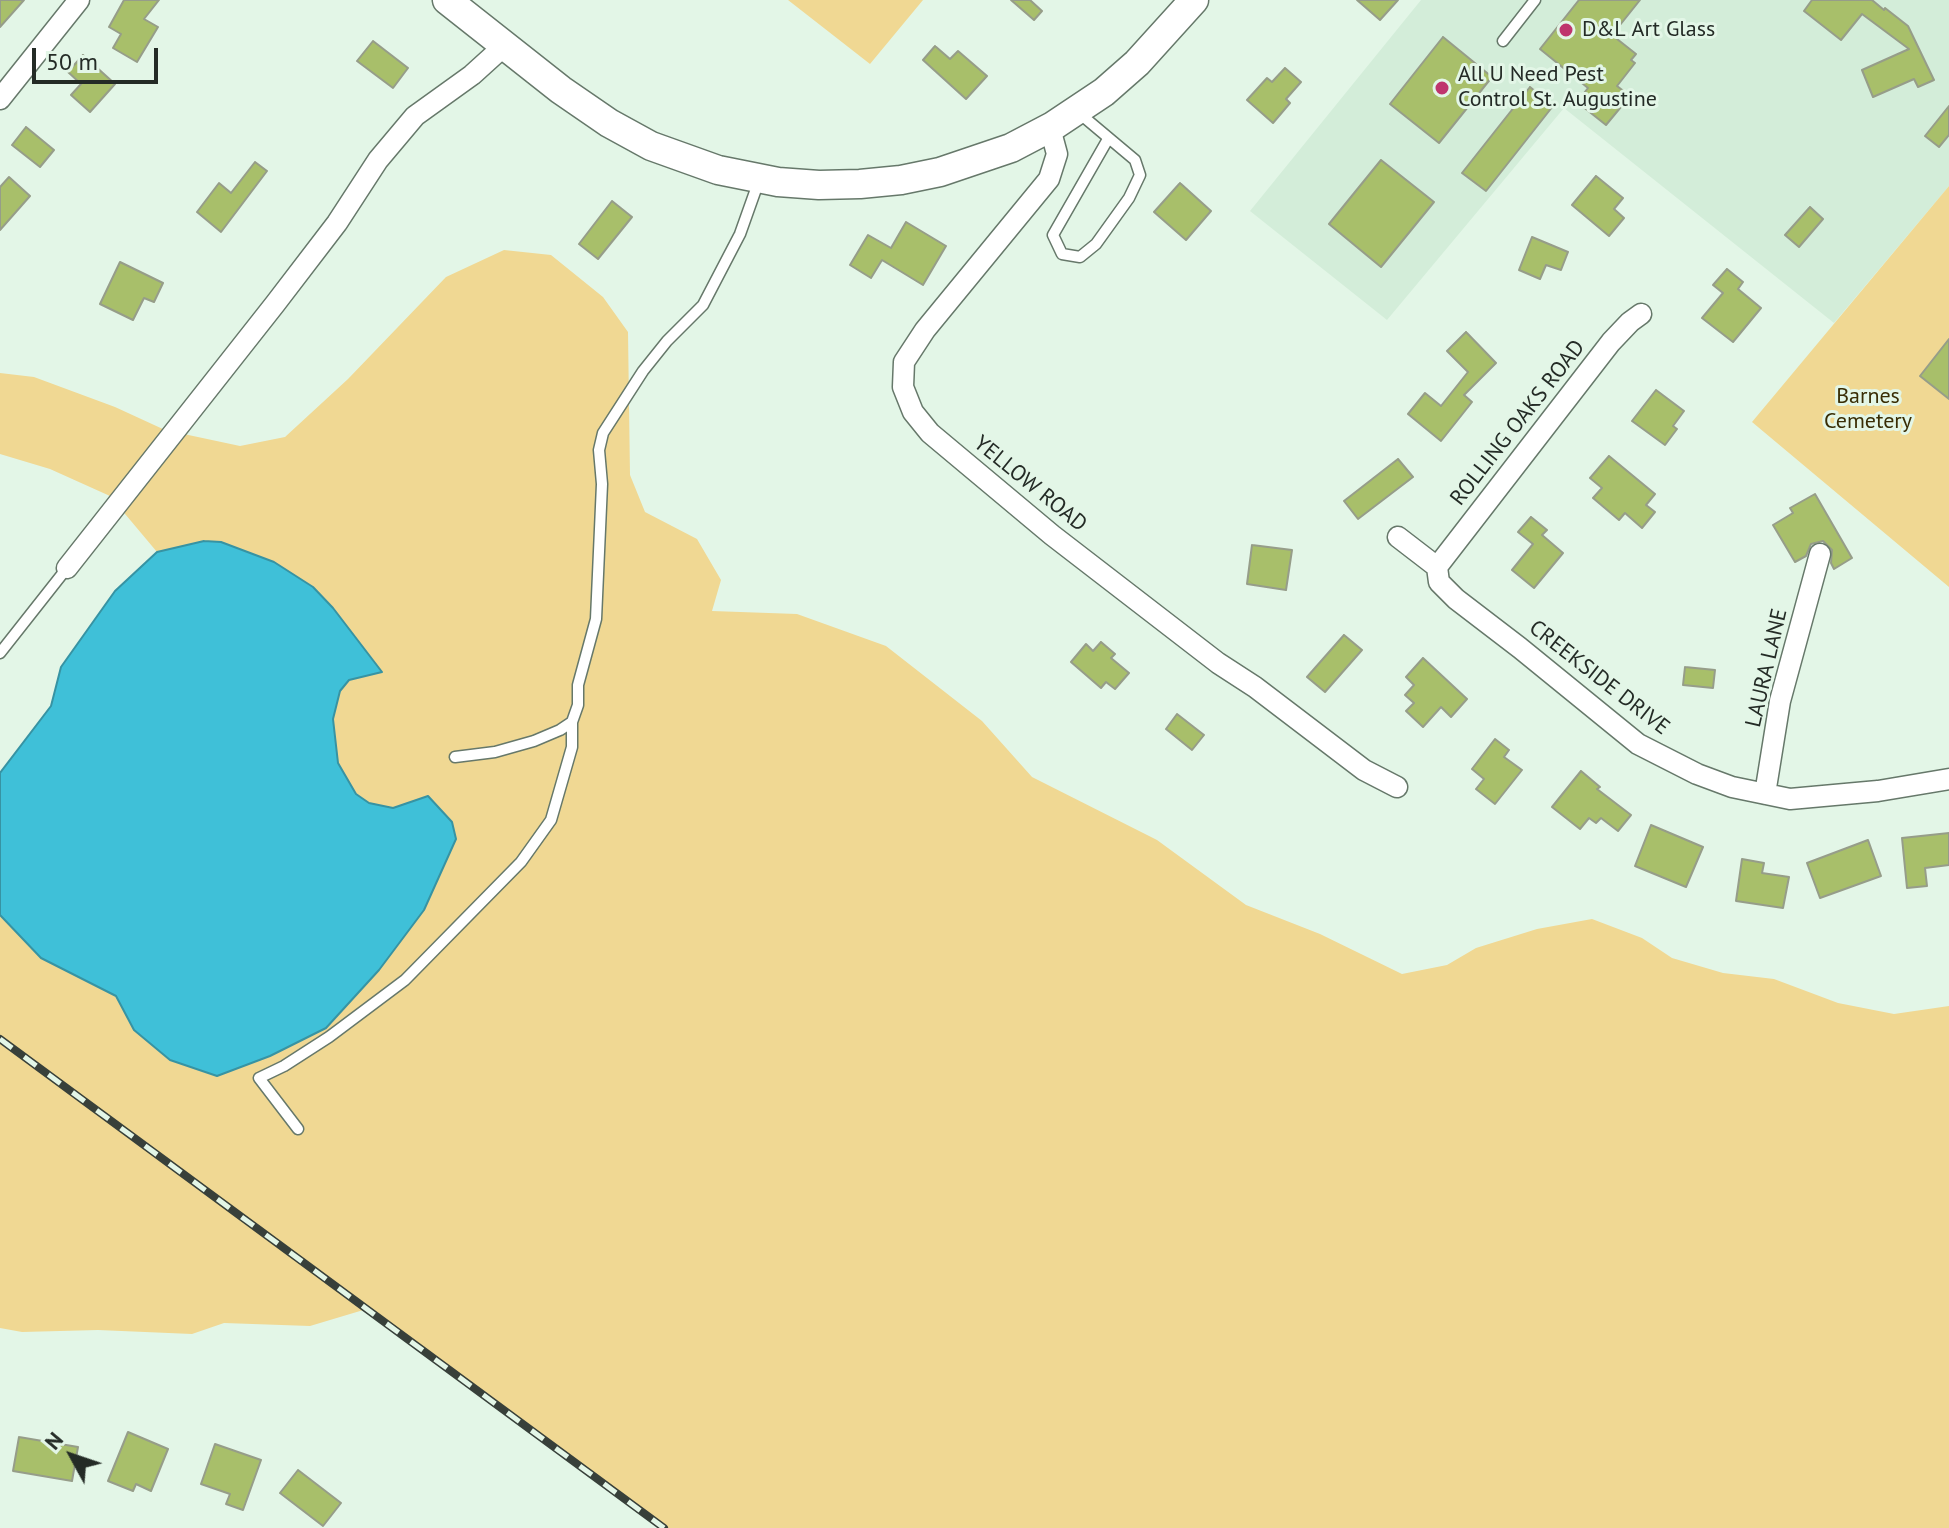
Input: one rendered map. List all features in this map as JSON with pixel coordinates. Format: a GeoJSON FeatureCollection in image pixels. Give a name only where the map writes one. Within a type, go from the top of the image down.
{"type":"FeatureCollection","features":[{"type":"Feature","properties":{"kind":"main road"},"geometry":{"type":"LineString","coordinates":[[447,0],[609,123],[651,146],[718,170],[819,185],[901,180],[976,162],[1050,128],[1077,112],[1137,63],[1194,0]]}},
{"type":"Feature","properties":{"kind":"street"},"geometry":{"type":"LineString","coordinates":[[0,99],[7,75],[79,0]]}},
{"type":"Feature","properties":{"kind":"street"},"geometry":{"type":"LineString","coordinates":[[67,568],[275,304],[405,127],[504,46]]}},
{"type":"Feature","properties":{"kind":"street","name":"YELLOW ROAD"},"geometry":{"type":"LineString","coordinates":[[1050,128],[1057,154],[1049,179],[925,330],[904,362],[903,387],[913,412],[930,433],[1052,535],[1206,654],[1364,770],[1397,787]]}},
{"type":"Feature","properties":{"kind":"street","name":"ROLLING OAKS ROAD"},"geometry":{"type":"LineString","coordinates":[[1437,567],[1611,342],[1641,314]]}},
{"type":"Feature","properties":{"kind":"street","name":"CREEKSIDE DRIVE"},"geometry":{"type":"LineString","coordinates":[[1398,537],[1437,567],[1439,582],[1456,599],[1638,744],[1697,774],[1732,787],[1790,799],[1820,798],[1949,779]]}},
{"type":"Feature","properties":{"kind":"street","name":"LAURA LANE"},"geometry":{"type":"LineString","coordinates":[[1765,794],[1780,701],[1820,554]]}},
{"type":"Feature","properties":{"kind":"lane"},"geometry":{"type":"LineString","coordinates":[[1503,41],[1535,0]]}},
{"type":"Feature","properties":{"kind":"lane"},"geometry":{"type":"LineString","coordinates":[[1077,112],[1135,160],[1140,175],[1129,198],[1096,244],[1080,257],[1062,254],[1053,235],[1108,139]]}},
{"type":"Feature","properties":{"kind":"lane"},"geometry":{"type":"LineString","coordinates":[[298,1129],[259,1078],[329,1037],[405,980],[521,862],[551,820],[572,747],[572,722],[597,608],[602,484],[599,450],[603,433],[618,405],[643,371],[667,341],[703,305],[740,234],[757,178]]}},
{"type":"Feature","properties":{"kind":"lane"},"geometry":{"type":"LineString","coordinates":[[0,653],[67,568]]}},
{"type":"Feature","properties":{"kind":"lane"},"geometry":{"type":"LineString","coordinates":[[455,757],[495,752],[534,741],[572,722]]}},
{"type":"Feature","properties":{"kind":"shaded area"},"geometry":{"type":"Polygon","coordinates":[[[1421,0],[1949,0],[1949,186],[1834,323],[1564,108],[1387,320],[1250,211],[1421,0]]]}},
{"type":"Feature","properties":{"kind":"green space"},"geometry":{"type":"Polygon","coordinates":[[[788,0],[923,0],[870,64],[788,0]]]}},
{"type":"Feature","properties":{"kind":"green space","name":"Barnes Cemetery"},"geometry":{"type":"Polygon","coordinates":[[[1949,186],[1949,587],[1752,422],[1949,186]]]}},
{"type":"Feature","properties":{"kind":"green space"},"geometry":{"type":"Polygon","coordinates":[[[504,250],[551,255],[603,297],[628,332],[630,475],[645,512],[697,539],[721,580],[712,611],[797,614],[886,646],[982,721],[1032,777],[1157,840],[1246,905],[1320,934],[1402,974],[1447,965],[1476,948],[1537,929],[1592,919],[1642,938],[1672,958],[1723,973],[1774,979],[1838,1003],[1894,1014],[1949,1006],[1949,1528],[667,1528],[370,1308],[310,1326],[224,1323],[192,1334],[98,1330],[22,1332],[0,1328],[0,915],[41,958],[116,996],[134,1030],[217,1076],[270,1056],[326,1028],[379,970],[424,910],[456,839],[393,808],[368,803],[356,794],[337,763],[333,719],[340,691],[349,680],[381,672],[274,562],[204,541],[157,552],[110,496],[50,469],[0,454],[0,373],[34,377],[115,407],[165,430],[240,446],[285,437],[348,379],[446,277],[504,250]]]}},
{"type":"Feature","properties":{"kind":"water"},"geometry":{"type":"Polygon","coordinates":[[[204,541],[221,542],[274,562],[313,587],[333,608],[382,672],[349,680],[340,691],[333,719],[338,763],[356,794],[369,803],[393,808],[428,796],[452,822],[456,839],[424,910],[379,970],[326,1028],[270,1056],[217,1076],[170,1060],[134,1030],[116,996],[41,958],[0,915],[0,773],[51,706],[61,667],[115,591],[157,552],[204,541]]]}},
{"type":"Feature","properties":{"kind":"building"},"geometry":{"type":"Polygon","coordinates":[[[0,0],[24,0],[0,27],[0,0]]]}},
{"type":"Feature","properties":{"kind":"building"},"geometry":{"type":"Polygon","coordinates":[[[124,0],[159,0],[144,19],[158,27],[137,62],[113,48],[121,34],[109,27],[124,0]]]}},
{"type":"Feature","properties":{"kind":"building"},"geometry":{"type":"Polygon","coordinates":[[[1011,0],[1030,0],[1042,11],[1034,20],[1011,0]]]}},
{"type":"Feature","properties":{"kind":"building"},"geometry":{"type":"Polygon","coordinates":[[[1357,0],[1398,0],[1380,20],[1357,0]]]}},
{"type":"Feature","properties":{"kind":"building"},"geometry":{"type":"Polygon","coordinates":[[[1579,0],[1640,0],[1612,35],[1636,54],[1631,60],[1635,63],[1617,86],[1630,96],[1606,125],[1577,102],[1588,88],[1540,49],[1579,0]]]}},
{"type":"Feature","properties":{"kind":"building"},"geometry":{"type":"Polygon","coordinates":[[[1812,0],[1872,0],[1885,8],[1908,26],[1934,80],[1918,87],[1914,79],[1873,97],[1862,70],[1909,49],[1862,14],[1841,40],[1804,11],[1812,0]]]}},
{"type":"Feature","properties":{"kind":"building"},"geometry":{"type":"Polygon","coordinates":[[[1443,37],[1492,77],[1439,143],[1390,104],[1443,37]]]}},
{"type":"Feature","properties":{"kind":"building"},"geometry":{"type":"Polygon","coordinates":[[[373,41],[408,68],[393,88],[357,61],[373,41]]]}},
{"type":"Feature","properties":{"kind":"building"},"geometry":{"type":"Polygon","coordinates":[[[935,46],[950,59],[958,51],[987,76],[966,99],[923,60],[935,46]]]}},
{"type":"Feature","properties":{"kind":"building"},"geometry":{"type":"Polygon","coordinates":[[[83,55],[115,84],[90,112],[71,95],[81,84],[68,72],[83,55]]]}},
{"type":"Feature","properties":{"kind":"building"},"geometry":{"type":"Polygon","coordinates":[[[1285,68],[1301,82],[1286,99],[1290,103],[1273,123],[1247,100],[1267,78],[1272,82],[1285,68]]]}},
{"type":"Feature","properties":{"kind":"building"},"geometry":{"type":"Polygon","coordinates":[[[1530,87],[1553,106],[1486,191],[1462,173],[1530,87]]]}},
{"type":"Feature","properties":{"kind":"building"},"geometry":{"type":"Polygon","coordinates":[[[1949,106],[1949,135],[1939,147],[1925,136],[1949,106]]]}},
{"type":"Feature","properties":{"kind":"building"},"geometry":{"type":"Polygon","coordinates":[[[26,127],[54,150],[40,167],[12,145],[26,127]]]}},
{"type":"Feature","properties":{"kind":"building"},"geometry":{"type":"Polygon","coordinates":[[[1381,160],[1434,202],[1381,267],[1329,224],[1381,160]]]}},
{"type":"Feature","properties":{"kind":"building"},"geometry":{"type":"Polygon","coordinates":[[[255,162],[267,171],[221,232],[197,212],[219,183],[231,193],[255,162]]]}},
{"type":"Feature","properties":{"kind":"building"},"geometry":{"type":"Polygon","coordinates":[[[1596,176],[1623,198],[1614,209],[1624,218],[1609,236],[1572,205],[1596,176]]]}},
{"type":"Feature","properties":{"kind":"building"},"geometry":{"type":"Polygon","coordinates":[[[9,177],[30,196],[0,230],[0,187],[9,177]]]}},
{"type":"Feature","properties":{"kind":"building"},"geometry":{"type":"Polygon","coordinates":[[[1180,183],[1211,211],[1186,240],[1154,212],[1180,183]]]}},
{"type":"Feature","properties":{"kind":"building"},"geometry":{"type":"Polygon","coordinates":[[[612,201],[632,217],[598,259],[579,244],[612,201]]]}},
{"type":"Feature","properties":{"kind":"building"},"geometry":{"type":"Polygon","coordinates":[[[1810,207],[1823,219],[1799,247],[1785,235],[1810,207]]]}},
{"type":"Feature","properties":{"kind":"building"},"geometry":{"type":"Polygon","coordinates":[[[906,222],[946,246],[923,285],[882,260],[871,278],[850,265],[868,235],[891,248],[906,222]]]}},
{"type":"Feature","properties":{"kind":"building"},"geometry":{"type":"Polygon","coordinates":[[[1532,237],[1568,252],[1561,270],[1546,265],[1540,279],[1519,270],[1532,237]]]}},
{"type":"Feature","properties":{"kind":"building"},"geometry":{"type":"Polygon","coordinates":[[[120,262],[163,283],[154,302],[144,298],[133,320],[100,304],[120,262]]]}},
{"type":"Feature","properties":{"kind":"building"},"geometry":{"type":"Polygon","coordinates":[[[1727,269],[1743,282],[1738,289],[1761,308],[1733,342],[1702,318],[1723,293],[1713,285],[1727,269]]]}},
{"type":"Feature","properties":{"kind":"building"},"geometry":{"type":"Polygon","coordinates":[[[1466,332],[1496,363],[1464,395],[1472,402],[1441,441],[1408,414],[1425,393],[1441,406],[1468,372],[1447,351],[1466,332]]]}},
{"type":"Feature","properties":{"kind":"building"},"geometry":{"type":"Polygon","coordinates":[[[1949,339],[1949,399],[1920,376],[1949,339]]]}},
{"type":"Feature","properties":{"kind":"building"},"geometry":{"type":"Polygon","coordinates":[[[1656,390],[1684,411],[1673,426],[1677,429],[1665,445],[1632,421],[1656,390]]]}},
{"type":"Feature","properties":{"kind":"building"},"geometry":{"type":"Polygon","coordinates":[[[1609,456],[1655,494],[1646,505],[1655,512],[1642,528],[1625,513],[1619,520],[1593,498],[1602,488],[1590,478],[1609,456]]]}},
{"type":"Feature","properties":{"kind":"building"},"geometry":{"type":"Polygon","coordinates":[[[1398,459],[1413,477],[1358,519],[1344,501],[1398,459]]]}},
{"type":"Feature","properties":{"kind":"building"},"geometry":{"type":"Polygon","coordinates":[[[1815,494],[1852,558],[1834,569],[1832,550],[1823,541],[1811,544],[1806,556],[1795,562],[1773,525],[1793,513],[1790,508],[1815,494]]]}},
{"type":"Feature","properties":{"kind":"building"},"geometry":{"type":"Polygon","coordinates":[[[1531,517],[1547,530],[1542,535],[1563,553],[1534,588],[1512,570],[1533,544],[1518,532],[1531,517]]]}},
{"type":"Feature","properties":{"kind":"building"},"geometry":{"type":"Polygon","coordinates":[[[1252,545],[1292,550],[1286,590],[1247,584],[1252,545]]]}},
{"type":"Feature","properties":{"kind":"building"},"geometry":{"type":"Polygon","coordinates":[[[1344,635],[1362,650],[1325,692],[1307,677],[1344,635]]]}},
{"type":"Feature","properties":{"kind":"building"},"geometry":{"type":"Polygon","coordinates":[[[1101,642],[1115,654],[1111,658],[1129,673],[1115,689],[1106,682],[1101,688],[1071,662],[1086,644],[1093,651],[1101,642]]]}},
{"type":"Feature","properties":{"kind":"building"},"geometry":{"type":"Polygon","coordinates":[[[1423,658],[1467,699],[1451,717],[1441,707],[1423,727],[1406,711],[1414,703],[1405,695],[1414,685],[1406,677],[1423,658]]]}},
{"type":"Feature","properties":{"kind":"building"},"geometry":{"type":"Polygon","coordinates":[[[1685,667],[1715,670],[1713,688],[1683,685],[1685,667]]]}},
{"type":"Feature","properties":{"kind":"building"},"geometry":{"type":"Polygon","coordinates":[[[1177,714],[1204,735],[1192,750],[1166,729],[1177,714]]]}},
{"type":"Feature","properties":{"kind":"building"},"geometry":{"type":"Polygon","coordinates":[[[1495,739],[1509,750],[1504,757],[1522,770],[1495,804],[1476,789],[1484,779],[1472,769],[1495,739]]]}},
{"type":"Feature","properties":{"kind":"building"},"geometry":{"type":"Polygon","coordinates":[[[1581,771],[1600,787],[1597,789],[1631,815],[1618,831],[1601,818],[1596,823],[1589,818],[1580,829],[1552,807],[1581,771]]]}},
{"type":"Feature","properties":{"kind":"building"},"geometry":{"type":"Polygon","coordinates":[[[1651,825],[1703,847],[1686,887],[1635,866],[1651,825]]]}},
{"type":"Feature","properties":{"kind":"building"},"geometry":{"type":"Polygon","coordinates":[[[1949,833],[1949,865],[1925,868],[1927,886],[1907,888],[1902,838],[1949,833]]]}},
{"type":"Feature","properties":{"kind":"building"},"geometry":{"type":"Polygon","coordinates":[[[1868,840],[1881,876],[1820,898],[1807,863],[1868,840]]]}},
{"type":"Feature","properties":{"kind":"building"},"geometry":{"type":"Polygon","coordinates":[[[1742,859],[1764,863],[1762,873],[1789,877],[1783,908],[1736,901],[1742,859]]]}},
{"type":"Feature","properties":{"kind":"building"},"geometry":{"type":"Polygon","coordinates":[[[128,1432],[168,1449],[151,1491],[136,1484],[133,1491],[108,1481],[128,1432]]]}},
{"type":"Feature","properties":{"kind":"building"},"geometry":{"type":"Polygon","coordinates":[[[19,1437],[78,1447],[72,1481],[13,1471],[19,1437]]]}},
{"type":"Feature","properties":{"kind":"building"},"geometry":{"type":"Polygon","coordinates":[[[215,1444],[261,1460],[243,1510],[226,1504],[230,1494],[201,1484],[215,1444]]]}},
{"type":"Feature","properties":{"kind":"building"},"geometry":{"type":"Polygon","coordinates":[[[298,1470],[341,1503],[323,1526],[280,1493],[298,1470]]]}},
{"type":"Feature","properties":{"kind":"railway"},"geometry":{"type":"LineString","coordinates":[[0,1039],[664,1528]]}},
{"type":"Feature","properties":{"kind":"place","name":"D&L Art Glass"},"geometry":{"type":"Point","coordinates":[1566,30]}},
{"type":"Feature","properties":{"kind":"place","name":"All U Need Pest Control St. Augustine"},"geometry":{"type":"Point","coordinates":[1442,88]}}]}
